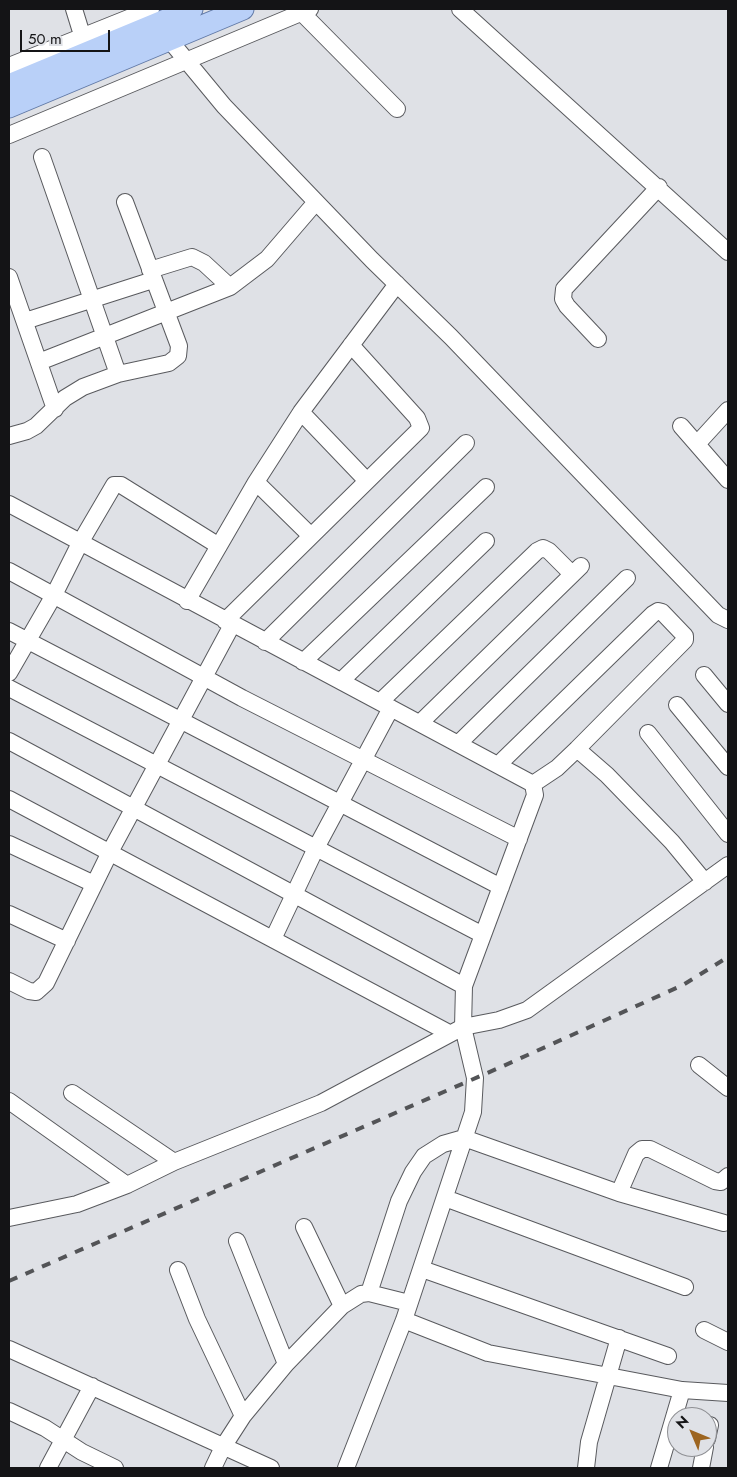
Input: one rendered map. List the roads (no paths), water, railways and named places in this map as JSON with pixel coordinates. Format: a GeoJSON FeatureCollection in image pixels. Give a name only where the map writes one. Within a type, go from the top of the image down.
{"type":"FeatureCollection","features":[{"type":"Feature","properties":{"kind":"main road"},"geometry":{"type":"LineString","coordinates":[[9,85],[85,45],[153,16],[192,9]]}},
{"type":"Feature","properties":{"kind":"main road"},"geometry":{"type":"LineString","coordinates":[[9,107],[243,9]]}},
{"type":"Feature","properties":{"kind":"street"},"geometry":{"type":"LineString","coordinates":[[9,66],[85,45],[74,9]]}},
{"type":"Feature","properties":{"kind":"street"},"geometry":{"type":"LineString","coordinates":[[460,9],[728,252]]}},
{"type":"Feature","properties":{"kind":"street"},"geometry":{"type":"LineString","coordinates":[[9,135],[187,61],[294,13],[397,109]]}},
{"type":"Feature","properties":{"kind":"street"},"geometry":{"type":"LineString","coordinates":[[153,16],[170,41],[224,106],[316,202],[451,337],[718,615],[728,620]]}},
{"type":"Feature","properties":{"kind":"street"},"geometry":{"type":"LineString","coordinates":[[42,157],[118,374]]}},
{"type":"Feature","properties":{"kind":"street"},"geometry":{"type":"LineString","coordinates":[[598,339],[567,306],[564,299],[564,288],[659,188]]}},
{"type":"Feature","properties":{"kind":"street"},"geometry":{"type":"LineString","coordinates":[[9,436],[36,426],[74,392],[118,374],[168,363],[178,356],[179,346],[125,202]]}},
{"type":"Feature","properties":{"kind":"street"},"geometry":{"type":"LineString","coordinates":[[40,362],[230,287],[267,259],[316,202]]}},
{"type":"Feature","properties":{"kind":"street"},"geometry":{"type":"LineString","coordinates":[[25,321],[93,299],[192,257],[204,263],[230,287]]}},
{"type":"Feature","properties":{"kind":"street"},"geometry":{"type":"LineString","coordinates":[[9,277],[55,409]]}},
{"type":"Feature","properties":{"kind":"street"},"geometry":{"type":"LineString","coordinates":[[187,601],[256,482],[301,412],[397,284]]}},
{"type":"Feature","properties":{"kind":"street"},"geometry":{"type":"LineString","coordinates":[[9,981],[29,991],[36,992],[42,989],[110,852],[159,765],[205,677],[229,623],[311,536],[418,433],[422,426],[417,418],[351,345]]}},
{"type":"Feature","properties":{"kind":"street"},"geometry":{"type":"LineString","coordinates":[[696,444],[728,410]]}},
{"type":"Feature","properties":{"kind":"street"},"geometry":{"type":"LineString","coordinates":[[301,412],[367,482]]}},
{"type":"Feature","properties":{"kind":"street"},"geometry":{"type":"LineString","coordinates":[[681,426],[728,480]]}},
{"type":"Feature","properties":{"kind":"street"},"geometry":{"type":"LineString","coordinates":[[265,642],[466,443]]}},
{"type":"Feature","properties":{"kind":"street"},"geometry":{"type":"LineString","coordinates":[[256,482],[311,536]]}},
{"type":"Feature","properties":{"kind":"street"},"geometry":{"type":"LineString","coordinates":[[9,673],[54,595],[80,543],[111,488],[117,484],[219,546]]}},
{"type":"Feature","properties":{"kind":"street"},"geometry":{"type":"LineString","coordinates":[[303,662],[486,487]]}},
{"type":"Feature","properties":{"kind":"street"},"geometry":{"type":"LineString","coordinates":[[9,504],[187,601],[499,764],[533,784],[535,795],[464,986],[456,1030],[474,1078],[473,1112],[404,1320],[346,1468]]}},
{"type":"Feature","properties":{"kind":"street"},"geometry":{"type":"LineString","coordinates":[[341,682],[486,541]]}},
{"type":"Feature","properties":{"kind":"street"},"geometry":{"type":"LineString","coordinates":[[273,939],[316,848],[364,761],[386,705],[537,551],[543,548],[576,570],[420,723]]}},
{"type":"Feature","properties":{"kind":"street"},"geometry":{"type":"LineString","coordinates":[[9,570],[364,761],[519,839]]}},
{"type":"Feature","properties":{"kind":"street"},"geometry":{"type":"LineString","coordinates":[[459,743],[627,578]]}},
{"type":"Feature","properties":{"kind":"street"},"geometry":{"type":"LineString","coordinates":[[499,764],[653,614],[660,611],[686,636],[685,640],[577,750],[557,768],[533,784]]}},
{"type":"Feature","properties":{"kind":"street"},"geometry":{"type":"LineString","coordinates":[[9,631],[340,805],[501,887]]}},
{"type":"Feature","properties":{"kind":"street"},"geometry":{"type":"LineString","coordinates":[[704,675],[728,704]]}},
{"type":"Feature","properties":{"kind":"street"},"geometry":{"type":"LineString","coordinates":[[9,688],[483,935]]}},
{"type":"Feature","properties":{"kind":"street"},"geometry":{"type":"LineString","coordinates":[[677,705],[728,767]]}},
{"type":"Feature","properties":{"kind":"street"},"geometry":{"type":"LineString","coordinates":[[648,733],[728,834]]}},
{"type":"Feature","properties":{"kind":"street"},"geometry":{"type":"LineString","coordinates":[[9,741],[292,896],[464,986]]}},
{"type":"Feature","properties":{"kind":"street"},"geometry":{"type":"LineString","coordinates":[[577,750],[607,775],[672,842],[705,882]]}},
{"type":"Feature","properties":{"kind":"street"},"geometry":{"type":"LineString","coordinates":[[9,799],[273,939],[456,1030]]}},
{"type":"Feature","properties":{"kind":"street"},"geometry":{"type":"LineString","coordinates":[[9,844],[94,884]]}},
{"type":"Feature","properties":{"kind":"street"},"geometry":{"type":"LineString","coordinates":[[9,1218],[76,1204],[127,1185],[174,1162],[321,1102],[456,1030],[499,1020],[527,1010],[728,865]]}},
{"type":"Feature","properties":{"kind":"street"},"geometry":{"type":"LineString","coordinates":[[9,914],[67,941]]}},
{"type":"Feature","properties":{"kind":"street"},"geometry":{"type":"LineString","coordinates":[[700,1066],[728,1088]]}},
{"type":"Feature","properties":{"kind":"street"},"geometry":{"type":"LineString","coordinates":[[72,1093],[174,1162]]}},
{"type":"Feature","properties":{"kind":"street"},"geometry":{"type":"LineString","coordinates":[[9,1101],[127,1185]]}},
{"type":"Feature","properties":{"kind":"street"},"geometry":{"type":"LineString","coordinates":[[369,1293],[399,1201],[413,1172],[424,1156],[443,1144],[464,1138],[619,1193],[724,1223]]}},
{"type":"Feature","properties":{"kind":"street"},"geometry":{"type":"LineString","coordinates":[[619,1193],[636,1154],[642,1149],[650,1149],[715,1181],[721,1182],[728,1176]]}},
{"type":"Feature","properties":{"kind":"street"},"geometry":{"type":"LineString","coordinates":[[445,1198],[685,1287]]}},
{"type":"Feature","properties":{"kind":"street"},"geometry":{"type":"LineString","coordinates":[[304,1228],[342,1306]]}},
{"type":"Feature","properties":{"kind":"street"},"geometry":{"type":"LineString","coordinates":[[237,1241],[286,1364]]}},
{"type":"Feature","properties":{"kind":"street"},"geometry":{"type":"LineString","coordinates":[[422,1269],[668,1356]]}},
{"type":"Feature","properties":{"kind":"street"},"geometry":{"type":"LineString","coordinates":[[178,1270],[197,1319],[243,1416]]}},
{"type":"Feature","properties":{"kind":"street"},"geometry":{"type":"LineString","coordinates":[[213,1468],[243,1416],[286,1364],[342,1306],[361,1294],[369,1293],[409,1303]]}},
{"type":"Feature","properties":{"kind":"street"},"geometry":{"type":"LineString","coordinates":[[404,1320],[488,1353],[682,1390],[728,1393]]}},
{"type":"Feature","properties":{"kind":"street"},"geometry":{"type":"LineString","coordinates":[[704,1330],[728,1342]]}},
{"type":"Feature","properties":{"kind":"street"},"geometry":{"type":"LineString","coordinates":[[586,1468],[589,1442],[610,1376],[619,1338]]}},
{"type":"Feature","properties":{"kind":"street"},"geometry":{"type":"LineString","coordinates":[[9,1349],[271,1468]]}},
{"type":"Feature","properties":{"kind":"street"},"geometry":{"type":"LineString","coordinates":[[48,1468],[92,1386]]}},
{"type":"Feature","properties":{"kind":"street"},"geometry":{"type":"LineString","coordinates":[[659,1468],[682,1390]]}},
{"type":"Feature","properties":{"kind":"street"},"geometry":{"type":"LineString","coordinates":[[9,1411],[64,1440],[82,1452],[115,1468]]}},
{"type":"Feature","properties":{"kind":"railway"},"geometry":{"type":"LineString","coordinates":[[9,1281],[501,1067],[683,985],[728,957]]}}]}
